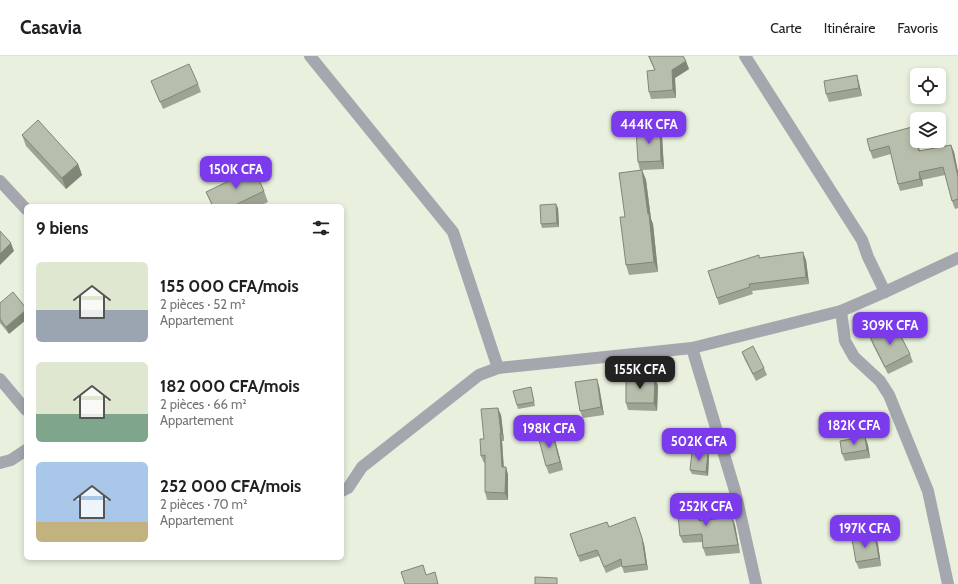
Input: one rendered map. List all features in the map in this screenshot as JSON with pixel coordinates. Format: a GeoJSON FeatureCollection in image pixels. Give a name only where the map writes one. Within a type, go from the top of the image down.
{"type":"FeatureCollection","features":[{"type":"Feature","properties":{"kind":"street"},"geometry":{"type":"LineString","coordinates":[[310,56],[454,232],[498,368]]}},
{"type":"Feature","properties":{"kind":"street"},"geometry":{"type":"LineString","coordinates":[[745,56],[862,240],[868,257],[885,292]]}},
{"type":"Feature","properties":{"kind":"street"},"geometry":{"type":"LineString","coordinates":[[0,181],[24,207]]}},
{"type":"Feature","properties":{"kind":"street"},"geometry":{"type":"LineString","coordinates":[[344,490],[348,488],[362,467],[479,375],[498,368],[692,348],[841,311],[958,258]]}},
{"type":"Feature","properties":{"kind":"street"},"geometry":{"type":"LineString","coordinates":[[841,311],[845,341],[854,357],[880,380],[889,395],[928,491],[948,584]]}},
{"type":"Feature","properties":{"kind":"street"},"geometry":{"type":"LineString","coordinates":[[692,348],[735,491],[756,584]]}},
{"type":"Feature","properties":{"kind":"street"},"geometry":{"type":"LineString","coordinates":[[0,379],[24,408]]}},
{"type":"Feature","properties":{"kind":"street"},"geometry":{"type":"LineString","coordinates":[[0,463],[11,460],[24,451]]}},
{"type":"Feature","properties":{"kind":"building"},"geometry":{"type":"Polygon","coordinates":[[[649,56],[683,56],[686,61],[672,70],[673,90],[649,92],[647,71],[655,70],[649,56]]]}},
{"type":"Feature","properties":{"kind":"building"},"geometry":{"type":"Polygon","coordinates":[[[189,64],[198,84],[160,102],[151,81],[189,64]]]}},
{"type":"Feature","properties":{"kind":"building"},"geometry":{"type":"Polygon","coordinates":[[[857,75],[859,88],[826,94],[824,81],[857,75]]]}},
{"type":"Feature","properties":{"kind":"building"},"geometry":{"type":"Polygon","coordinates":[[[38,120],[78,164],[62,178],[22,135],[38,120]]]}},
{"type":"Feature","properties":{"kind":"building"},"geometry":{"type":"Polygon","coordinates":[[[660,128],[661,161],[638,162],[636,129],[660,128]]]}},
{"type":"Feature","properties":{"kind":"building"},"geometry":{"type":"Polygon","coordinates":[[[910,128],[910,148],[918,148],[919,151],[935,148],[946,148],[946,146],[951,145],[958,177],[958,199],[952,201],[943,167],[919,172],[920,179],[898,184],[889,146],[870,151],[867,139],[910,128]]]}},
{"type":"Feature","properties":{"kind":"building"},"geometry":{"type":"Polygon","coordinates":[[[254,169],[264,191],[237,204],[212,204],[206,192],[254,169]]]}},
{"type":"Feature","properties":{"kind":"building"},"geometry":{"type":"Polygon","coordinates":[[[642,170],[649,214],[654,262],[626,265],[620,217],[625,217],[619,173],[642,170]]]}},
{"type":"Feature","properties":{"kind":"building"},"geometry":{"type":"Polygon","coordinates":[[[556,204],[557,223],[541,224],[540,205],[556,204]]]}},
{"type":"Feature","properties":{"kind":"building"},"geometry":{"type":"Polygon","coordinates":[[[0,231],[11,243],[0,254],[0,231]]]}},
{"type":"Feature","properties":{"kind":"building"},"geometry":{"type":"Polygon","coordinates":[[[803,252],[806,277],[749,284],[750,287],[717,298],[708,271],[759,255],[759,258],[803,252]]]}},
{"type":"Feature","properties":{"kind":"building"},"geometry":{"type":"Polygon","coordinates":[[[13,292],[24,306],[24,312],[6,327],[0,319],[0,303],[13,292]]]}},
{"type":"Feature","properties":{"kind":"building"},"geometry":{"type":"Polygon","coordinates":[[[895,325],[910,354],[885,367],[870,337],[895,325]]]}},
{"type":"Feature","properties":{"kind":"building"},"geometry":{"type":"Polygon","coordinates":[[[753,346],[764,368],[753,374],[742,352],[753,346]]]}},
{"type":"Feature","properties":{"kind":"building"},"geometry":{"type":"Polygon","coordinates":[[[626,378],[655,378],[654,403],[626,403],[626,378]]]}},
{"type":"Feature","properties":{"kind":"building"},"geometry":{"type":"Polygon","coordinates":[[[597,379],[601,407],[580,411],[575,382],[597,379]]]}},
{"type":"Feature","properties":{"kind":"building"},"geometry":{"type":"Polygon","coordinates":[[[531,387],[534,402],[517,405],[513,391],[531,387]]]}},
{"type":"Feature","properties":{"kind":"building"},"geometry":{"type":"Polygon","coordinates":[[[498,408],[501,433],[502,467],[506,467],[505,493],[485,492],[485,455],[481,456],[480,439],[484,439],[481,409],[498,408]]]}},
{"type":"Feature","properties":{"kind":"building"},"geometry":{"type":"Polygon","coordinates":[[[552,432],[560,462],[546,466],[538,436],[552,432]]]}},
{"type":"Feature","properties":{"kind":"building"},"geometry":{"type":"Polygon","coordinates":[[[865,437],[867,450],[842,454],[840,441],[865,437]]]}},
{"type":"Feature","properties":{"kind":"building"},"geometry":{"type":"Polygon","coordinates":[[[692,452],[708,453],[706,472],[690,470],[692,452]]]}},
{"type":"Feature","properties":{"kind":"building"},"geometry":{"type":"Polygon","coordinates":[[[697,503],[699,521],[732,517],[738,545],[703,548],[702,534],[680,536],[677,504],[697,503]]]}},
{"type":"Feature","properties":{"kind":"building"},"geometry":{"type":"Polygon","coordinates":[[[635,517],[642,538],[646,564],[622,567],[621,559],[604,567],[597,550],[578,556],[570,534],[607,522],[609,527],[635,517]]]}},
{"type":"Feature","properties":{"kind":"building"},"geometry":{"type":"Polygon","coordinates":[[[875,536],[879,558],[856,562],[852,539],[875,536]]]}},
{"type":"Feature","properties":{"kind":"building"},"geometry":{"type":"Polygon","coordinates":[[[423,565],[426,575],[435,572],[438,584],[405,584],[401,572],[423,565]]]}},
{"type":"Feature","properties":{"kind":"building"},"geometry":{"type":"Polygon","coordinates":[[[535,577],[557,578],[557,584],[535,584],[535,577]]]}}]}
